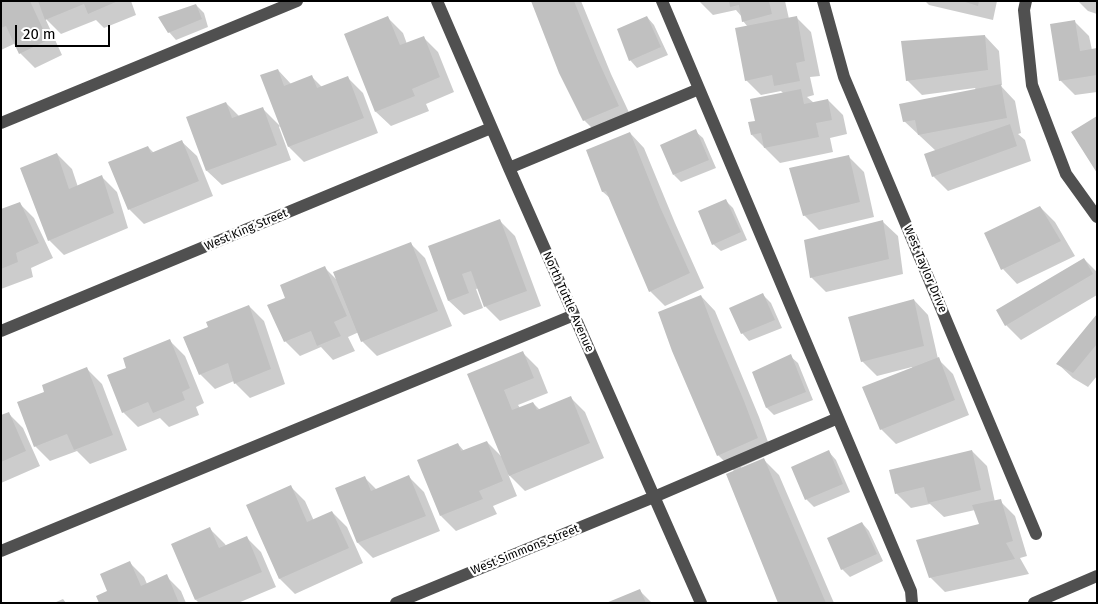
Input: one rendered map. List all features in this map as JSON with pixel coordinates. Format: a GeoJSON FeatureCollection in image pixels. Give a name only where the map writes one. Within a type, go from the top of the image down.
{"type":"FeatureCollection","features":[{"type":"Feature","properties":{"kind":"street"},"geometry":{"type":"LineString","coordinates":[[1,123],[297,1]]}},
{"type":"Feature","properties":{"kind":"street","name":"North Tuttle Avenue"},"geometry":{"type":"LineString","coordinates":[[437,1],[491,128],[701,603]]}},
{"type":"Feature","properties":{"kind":"street"},"geometry":{"type":"LineString","coordinates":[[662,1],[911,591],[912,603]]}},
{"type":"Feature","properties":{"kind":"street","name":"West Taylor Drive"},"geometry":{"type":"LineString","coordinates":[[823,1],[844,77],[1036,534]]}},
{"type":"Feature","properties":{"kind":"street"},"geometry":{"type":"LineString","coordinates":[[1026,1],[1024,10],[1032,85],[1066,174],[1097,217]]}},
{"type":"Feature","properties":{"kind":"street"},"geometry":{"type":"LineString","coordinates":[[509,168],[699,89]]}},
{"type":"Feature","properties":{"kind":"street","name":"West King Street"},"geometry":{"type":"LineString","coordinates":[[1,332],[491,128]]}},
{"type":"Feature","properties":{"kind":"street"},"geometry":{"type":"LineString","coordinates":[[1,551],[574,315]]}},
{"type":"Feature","properties":{"kind":"street","name":"West Simmons Street"},"geometry":{"type":"LineString","coordinates":[[396,603],[654,497],[838,418]]}},
{"type":"Feature","properties":{"kind":"street"},"geometry":{"type":"LineString","coordinates":[[1034,603],[1097,576]]}},
{"type":"Feature","properties":{"kind":"building"},"geometry":{"type":"Polygon","coordinates":[[[1,1],[30,1],[48,40],[19,54],[6,26],[1,28],[1,1]]]}},
{"type":"Feature","properties":{"kind":"building"},"geometry":{"type":"Polygon","coordinates":[[[38,1],[118,1],[88,14],[84,4],[45,20],[38,1]]]}},
{"type":"Feature","properties":{"kind":"building"},"geometry":{"type":"Polygon","coordinates":[[[531,1],[574,1],[619,106],[583,121],[559,73],[531,1]]]}},
{"type":"Feature","properties":{"kind":"building"},"geometry":{"type":"Polygon","coordinates":[[[729,1],[769,1],[772,14],[742,22],[739,5],[730,7],[729,1]]]}},
{"type":"Feature","properties":{"kind":"building"},"geometry":{"type":"Polygon","coordinates":[[[962,1],[979,1],[978,6],[962,1]]]}},
{"type":"Feature","properties":{"kind":"building"},"geometry":{"type":"Polygon","coordinates":[[[196,4],[202,19],[168,33],[158,17],[196,4]]]}},
{"type":"Feature","properties":{"kind":"building"},"geometry":{"type":"Polygon","coordinates":[[[388,16],[400,45],[424,36],[440,77],[412,89],[415,96],[375,112],[344,34],[388,16]]]}},
{"type":"Feature","properties":{"kind":"building"},"geometry":{"type":"Polygon","coordinates":[[[647,16],[661,47],[629,61],[617,29],[647,16]]]}},
{"type":"Feature","properties":{"kind":"building"},"geometry":{"type":"Polygon","coordinates":[[[797,16],[805,61],[796,63],[800,81],[774,86],[772,75],[745,81],[735,28],[797,16]]]}},
{"type":"Feature","properties":{"kind":"building"},"geometry":{"type":"Polygon","coordinates":[[[1075,20],[1080,51],[1097,48],[1097,75],[1059,81],[1050,24],[1075,20]]]}},
{"type":"Feature","properties":{"kind":"building"},"geometry":{"type":"Polygon","coordinates":[[[985,35],[988,70],[906,81],[901,41],[985,35]]]}},
{"type":"Feature","properties":{"kind":"building"},"geometry":{"type":"Polygon","coordinates":[[[278,69],[284,86],[312,75],[317,88],[348,76],[364,118],[288,147],[260,75],[278,69]]]}},
{"type":"Feature","properties":{"kind":"building"},"geometry":{"type":"Polygon","coordinates":[[[1001,84],[1007,118],[918,135],[915,120],[903,122],[899,104],[1001,84]]]}},
{"type":"Feature","properties":{"kind":"building"},"geometry":{"type":"Polygon","coordinates":[[[801,89],[804,104],[828,99],[832,120],[816,123],[819,137],[764,148],[761,133],[751,135],[748,122],[755,121],[750,99],[801,89]]]}},
{"type":"Feature","properties":{"kind":"building"},"geometry":{"type":"Polygon","coordinates":[[[226,102],[232,118],[263,107],[277,145],[206,171],[186,117],[226,102]]]}},
{"type":"Feature","properties":{"kind":"building"},"geometry":{"type":"Polygon","coordinates":[[[1097,116],[1097,173],[1071,132],[1097,116]]]}},
{"type":"Feature","properties":{"kind":"building"},"geometry":{"type":"Polygon","coordinates":[[[1010,124],[1017,146],[932,177],[924,154],[1010,124]]]}},
{"type":"Feature","properties":{"kind":"building"},"geometry":{"type":"Polygon","coordinates":[[[696,129],[709,160],[673,175],[660,145],[696,129]]]}},
{"type":"Feature","properties":{"kind":"building"},"geometry":{"type":"Polygon","coordinates":[[[630,132],[660,207],[690,273],[649,292],[606,191],[602,192],[586,150],[630,132]]]}},
{"type":"Feature","properties":{"kind":"building"},"geometry":{"type":"Polygon","coordinates":[[[182,140],[199,181],[128,210],[108,162],[148,146],[151,153],[182,140]]]}},
{"type":"Feature","properties":{"kind":"building"},"geometry":{"type":"Polygon","coordinates":[[[57,153],[69,189],[102,175],[114,213],[48,241],[20,168],[57,153]]]}},
{"type":"Feature","properties":{"kind":"building"},"geometry":{"type":"Polygon","coordinates":[[[849,155],[860,202],[803,216],[789,168],[849,155]]]}},
{"type":"Feature","properties":{"kind":"building"},"geometry":{"type":"Polygon","coordinates":[[[726,199],[741,232],[712,245],[698,211],[726,199]]]}},
{"type":"Feature","properties":{"kind":"building"},"geometry":{"type":"Polygon","coordinates":[[[20,202],[39,243],[16,253],[18,262],[1,269],[1,209],[20,202]]]}},
{"type":"Feature","properties":{"kind":"building"},"geometry":{"type":"Polygon","coordinates":[[[1040,206],[1061,241],[1001,270],[984,233],[1040,206]]]}},
{"type":"Feature","properties":{"kind":"building"},"geometry":{"type":"Polygon","coordinates":[[[500,219],[527,291],[484,307],[471,271],[462,274],[469,293],[448,301],[428,246],[500,219]]]}},
{"type":"Feature","properties":{"kind":"building"},"geometry":{"type":"Polygon","coordinates":[[[883,220],[889,259],[810,278],[804,240],[883,220]]]}},
{"type":"Feature","properties":{"kind":"building"},"geometry":{"type":"Polygon","coordinates":[[[411,242],[438,311],[361,342],[333,272],[411,242]]]}},
{"type":"Feature","properties":{"kind":"building"},"geometry":{"type":"Polygon","coordinates":[[[1084,258],[1093,274],[1005,326],[996,310],[1084,258]]]}},
{"type":"Feature","properties":{"kind":"building"},"geometry":{"type":"Polygon","coordinates":[[[325,266],[347,316],[334,322],[341,336],[317,346],[311,331],[284,342],[267,305],[285,298],[280,285],[325,266]]]}},
{"type":"Feature","properties":{"kind":"building"},"geometry":{"type":"Polygon","coordinates":[[[763,293],[775,320],[741,334],[729,308],[763,293]]]}},
{"type":"Feature","properties":{"kind":"building"},"geometry":{"type":"Polygon","coordinates":[[[701,295],[758,438],[717,456],[672,351],[658,312],[701,295]]]}},
{"type":"Feature","properties":{"kind":"building"},"geometry":{"type":"Polygon","coordinates":[[[914,299],[924,346],[861,362],[848,317],[914,299]]]}},
{"type":"Feature","properties":{"kind":"building"},"geometry":{"type":"Polygon","coordinates":[[[249,305],[271,369],[234,384],[228,363],[199,375],[183,337],[208,327],[206,322],[249,305]]]}},
{"type":"Feature","properties":{"kind":"building"},"geometry":{"type":"Polygon","coordinates":[[[1097,314],[1097,344],[1073,373],[1056,364],[1097,314]]]}},
{"type":"Feature","properties":{"kind":"building"},"geometry":{"type":"Polygon","coordinates":[[[170,339],[190,388],[182,392],[185,400],[153,413],[148,402],[122,413],[107,375],[126,368],[123,358],[170,339]]]}},
{"type":"Feature","properties":{"kind":"building"},"geometry":{"type":"Polygon","coordinates":[[[523,351],[534,378],[504,390],[512,410],[533,402],[537,410],[571,396],[590,443],[509,476],[467,374],[523,351]]]}},
{"type":"Feature","properties":{"kind":"building"},"geometry":{"type":"Polygon","coordinates":[[[791,354],[806,392],[766,408],[752,372],[791,354]]]}},
{"type":"Feature","properties":{"kind":"building"},"geometry":{"type":"Polygon","coordinates":[[[939,357],[955,400],[880,430],[862,387],[939,357]]]}},
{"type":"Feature","properties":{"kind":"building"},"geometry":{"type":"Polygon","coordinates":[[[87,367],[113,435],[74,450],[67,434],[34,447],[17,402],[44,392],[42,385],[87,367]]]}},
{"type":"Feature","properties":{"kind":"building"},"geometry":{"type":"Polygon","coordinates":[[[9,412],[26,451],[1,462],[1,415],[9,412]]]}},
{"type":"Feature","properties":{"kind":"building"},"geometry":{"type":"Polygon","coordinates":[[[487,441],[503,481],[479,491],[483,499],[440,516],[417,460],[458,443],[461,451],[487,441]]]}},
{"type":"Feature","properties":{"kind":"building"},"geometry":{"type":"Polygon","coordinates":[[[829,450],[843,484],[805,500],[791,467],[829,450]]]}},
{"type":"Feature","properties":{"kind":"building"},"geometry":{"type":"Polygon","coordinates":[[[972,450],[981,490],[928,503],[924,487],[895,494],[889,470],[972,450]]]}},
{"type":"Feature","properties":{"kind":"building"},"geometry":{"type":"Polygon","coordinates":[[[764,458],[826,603],[778,603],[726,474],[764,458]]]}},
{"type":"Feature","properties":{"kind":"building"},"geometry":{"type":"Polygon","coordinates":[[[409,475],[426,516],[357,543],[335,488],[365,476],[371,491],[409,475]]]}},
{"type":"Feature","properties":{"kind":"building"},"geometry":{"type":"Polygon","coordinates":[[[291,485],[307,522],[332,511],[349,548],[279,579],[246,505],[291,485]]]}},
{"type":"Feature","properties":{"kind":"building"},"geometry":{"type":"Polygon","coordinates":[[[1001,499],[1013,541],[1006,543],[1015,559],[929,578],[916,540],[979,524],[972,505],[1001,499]]]}},
{"type":"Feature","properties":{"kind":"building"},"geometry":{"type":"Polygon","coordinates":[[[862,522],[877,554],[841,570],[827,538],[862,522]]]}},
{"type":"Feature","properties":{"kind":"building"},"geometry":{"type":"Polygon","coordinates":[[[210,527],[219,548],[247,536],[262,572],[195,600],[171,544],[210,527]]]}},
{"type":"Feature","properties":{"kind":"building"},"geometry":{"type":"Polygon","coordinates":[[[130,561],[141,586],[167,574],[179,603],[99,603],[96,596],[107,591],[100,574],[130,561]]]}},
{"type":"Feature","properties":{"kind":"building"},"geometry":{"type":"Polygon","coordinates":[[[640,589],[646,603],[606,603],[640,589]]]}}]}
